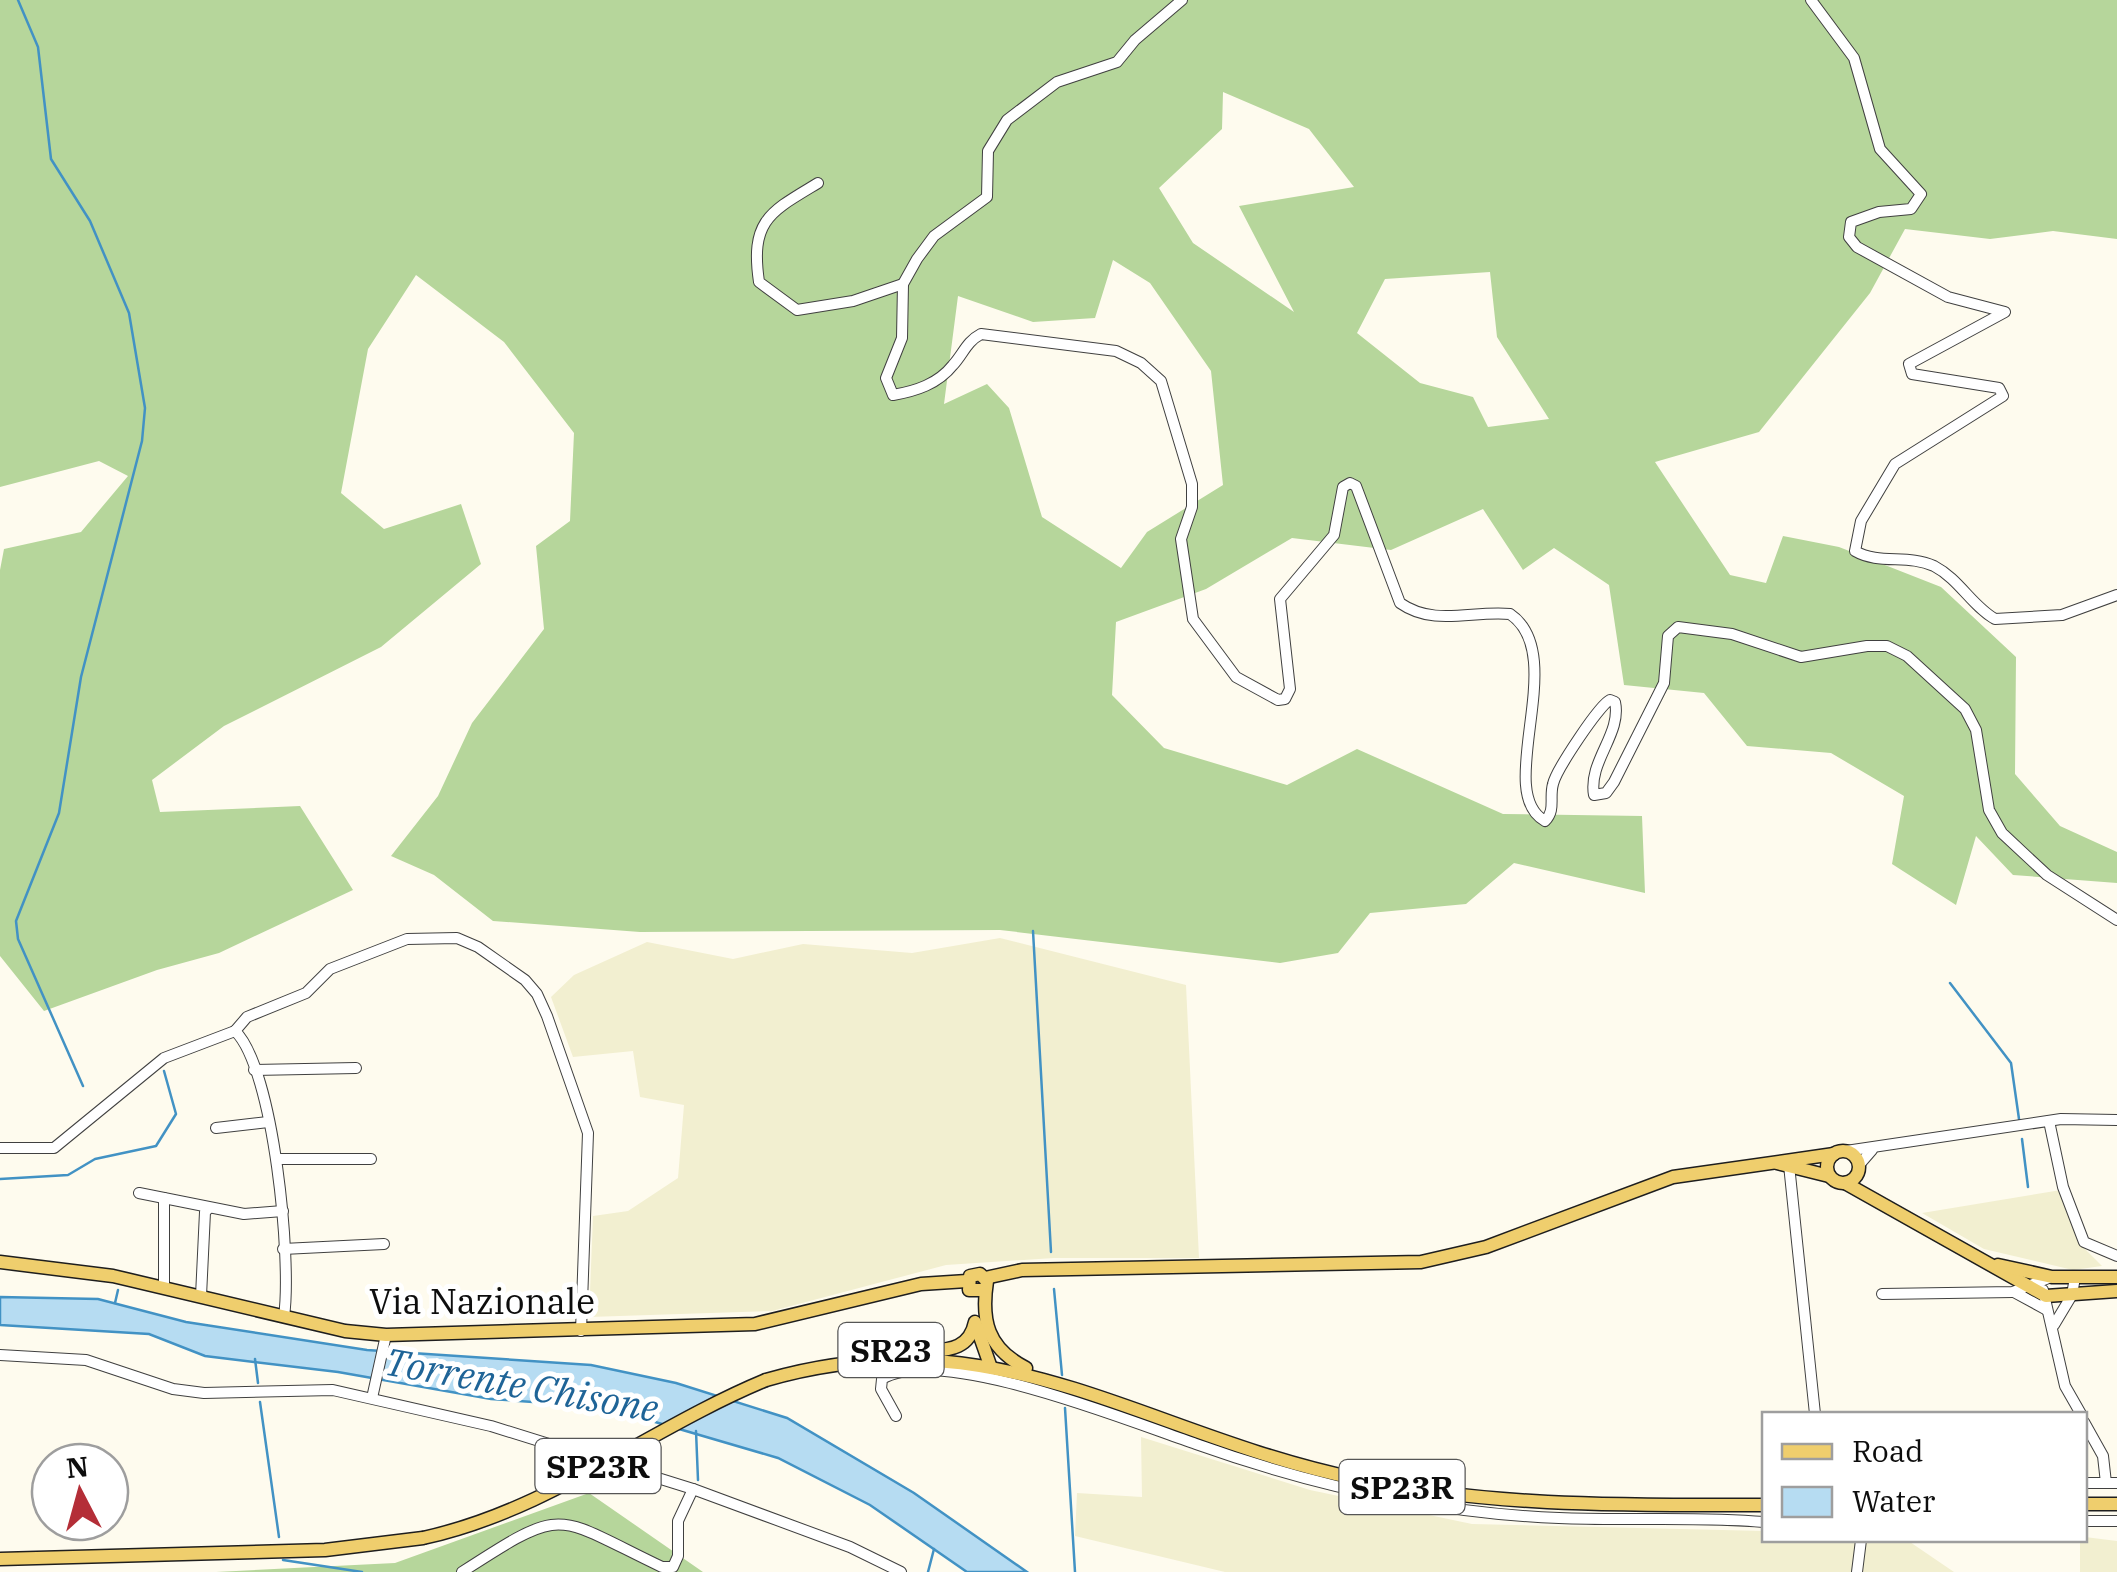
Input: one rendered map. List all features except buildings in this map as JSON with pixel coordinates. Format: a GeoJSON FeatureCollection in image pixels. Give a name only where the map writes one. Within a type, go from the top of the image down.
{"type":"FeatureCollection","features":[{"type":"Feature","properties":{"kind":"main road","name":"Via Nazionale"},"geometry":{"type":"LineString","coordinates":[[0,1262],[164,1286],[345,1331],[582,1331],[755,1324],[921,1284],[977,1285],[1022,1270],[1421,1262],[1486,1247],[1673,1177],[1840,1152]]}},
{"type":"Feature","properties":{"kind":"main road"},"geometry":{"type":"LineString","coordinates":[[1829,1176],[1828,1161],[1840,1152],[1859,1168],[1878,1201]]}},
{"type":"Feature","properties":{"kind":"main road"},"geometry":{"type":"LineString","coordinates":[[1770,1162],[1844,1183],[2041,1294],[2117,1291]]}},
{"type":"Feature","properties":{"kind":"main road"},"geometry":{"type":"LineString","coordinates":[[1844,1183],[1859,1168]]}},
{"type":"Feature","properties":{"kind":"main road"},"geometry":{"type":"LineString","coordinates":[[1977,1258],[2052,1277],[2117,1277]]}},
{"type":"Feature","properties":{"kind":"main road","name":"SR23"},"geometry":{"type":"LineString","coordinates":[[796,1371],[812,1361],[851,1353],[952,1350],[970,1337],[977,1285]]}},
{"type":"Feature","properties":{"kind":"main road","name":"SR23"},"geometry":{"type":"LineString","coordinates":[[977,1285],[984,1322],[994,1343],[1020,1365],[1055,1382]]}},
{"type":"Feature","properties":{"kind":"main road"},"geometry":{"type":"LineString","coordinates":[[975,1322],[990,1365]]}},
{"type":"Feature","properties":{"kind":"main road","name":"SP23R"},"geometry":{"type":"LineString","coordinates":[[0,1560],[326,1550],[423,1538],[543,1496],[766,1380],[796,1371],[900,1357],[990,1365],[1055,1382],[1305,1466],[1423,1491],[1589,1505],[1762,1505]]}},
{"type":"Feature","properties":{"kind":"main road"},"geometry":{"type":"LineString","coordinates":[[2087,1504],[2117,1504]]}},
{"type":"Feature","properties":{"kind":"street"},"geometry":{"type":"LineString","coordinates":[[1182,0],[1135,40],[1118,62],[1057,82],[1007,120],[988,151],[987,196],[934,236],[903,284],[902,338],[886,378],[893,395],[926,387],[942,376],[970,340],[981,334],[1116,351],[1140,363],[1160,380],[1194,497],[1181,539],[1193,619],[1236,677],[1268,697],[1285,699],[1290,689],[1280,599],[1329,543],[1338,523],[1342,488],[1350,482],[1356,486],[1400,603],[1408,609],[1452,618],[1510,614],[1529,635],[1536,662],[1526,761],[1540,819],[1550,818],[1557,773],[1598,707],[1610,700],[1616,702],[1617,714],[1597,761],[1592,789],[1600,797],[1606,793],[1628,760],[1659,696],[1666,641],[1678,627],[1732,634],[1801,657],[1888,646],[1907,656],[1965,709],[1976,730],[1989,810],[2002,833],[2047,875],[2117,920]]}},
{"type":"Feature","properties":{"kind":"street"},"geometry":{"type":"LineString","coordinates":[[1811,0],[1854,58],[1880,149],[1922,194],[1912,209],[1879,212],[1852,222],[1848,237],[1857,247],[1948,297],[2005,312],[1909,364],[1912,374],[1998,388],[2004,396],[1895,464],[1861,521],[1855,551],[1870,558],[1912,560],[1936,567],[1995,619],[2062,615],[2117,594]]}},
{"type":"Feature","properties":{"kind":"street"},"geometry":{"type":"LineString","coordinates":[[818,184],[769,213],[755,252],[760,282],[797,310],[853,302],[903,284]]}},
{"type":"Feature","properties":{"kind":"street"},"geometry":{"type":"LineString","coordinates":[[0,1148],[54,1148],[164,1058],[236,1031],[247,1017],[306,994],[342,963],[430,935],[478,946],[524,980],[547,1016],[588,1133],[582,1331]]}},
{"type":"Feature","properties":{"kind":"street"},"geometry":{"type":"LineString","coordinates":[[236,1031],[243,1038],[254,1070],[278,1159],[283,1211],[284,1316]]}},
{"type":"Feature","properties":{"kind":"street"},"geometry":{"type":"LineString","coordinates":[[254,1070],[356,1068]]}},
{"type":"Feature","properties":{"kind":"street"},"geometry":{"type":"LineString","coordinates":[[1840,1152],[2049,1121],[2117,1120]]}},
{"type":"Feature","properties":{"kind":"street"},"geometry":{"type":"LineString","coordinates":[[2049,1121],[2063,1188],[2084,1242],[2117,1256]]}},
{"type":"Feature","properties":{"kind":"street"},"geometry":{"type":"LineString","coordinates":[[216,1128],[268,1122]]}},
{"type":"Feature","properties":{"kind":"street"},"geometry":{"type":"LineString","coordinates":[[1859,1168],[1877,1147]]}},
{"type":"Feature","properties":{"kind":"street"},"geometry":{"type":"LineString","coordinates":[[278,1159],[370,1159]]}},
{"type":"Feature","properties":{"kind":"street"},"geometry":{"type":"LineString","coordinates":[[1789,1166],[1815,1412]]}},
{"type":"Feature","properties":{"kind":"street"},"geometry":{"type":"LineString","coordinates":[[139,1193],[244,1214],[283,1211]]}},
{"type":"Feature","properties":{"kind":"street"},"geometry":{"type":"LineString","coordinates":[[164,1198],[164,1286]]}},
{"type":"Feature","properties":{"kind":"street"},"geometry":{"type":"LineString","coordinates":[[201,1296],[205,1212],[209,1208]]}},
{"type":"Feature","properties":{"kind":"street"},"geometry":{"type":"LineString","coordinates":[[283,1248],[384,1244]]}},
{"type":"Feature","properties":{"kind":"street"},"geometry":{"type":"LineString","coordinates":[[1882,1294],[2013,1292],[2052,1277]]}},
{"type":"Feature","properties":{"kind":"street"},"geometry":{"type":"LineString","coordinates":[[2052,1277],[2041,1294],[2053,1326],[2066,1386],[2080,1412]]}},
{"type":"Feature","properties":{"kind":"street"},"geometry":{"type":"LineString","coordinates":[[2053,1326],[2072,1294],[2075,1277]]}},
{"type":"Feature","properties":{"kind":"street"},"geometry":{"type":"LineString","coordinates":[[2013,1292],[2048,1310]]}},
{"type":"Feature","properties":{"kind":"street"},"geometry":{"type":"LineString","coordinates":[[372,1398],[386,1334]]}},
{"type":"Feature","properties":{"kind":"street"},"geometry":{"type":"LineString","coordinates":[[0,1355],[86,1360],[173,1389],[204,1393],[314,1389],[372,1398],[533,1436],[850,1547],[901,1572]]}},
{"type":"Feature","properties":{"kind":"street"},"geometry":{"type":"LineString","coordinates":[[896,1416],[880,1389],[882,1380],[908,1370],[948,1372],[999,1380],[1084,1404],[1246,1462],[1376,1497],[1439,1508],[1559,1518],[1762,1522]]}},
{"type":"Feature","properties":{"kind":"street"},"geometry":{"type":"LineString","coordinates":[[2087,1427],[2112,1483],[2087,1482]]}},
{"type":"Feature","properties":{"kind":"street"},"geometry":{"type":"LineString","coordinates":[[462,1572],[522,1532],[558,1522],[576,1525],[662,1567],[674,1567],[678,1556],[678,1521],[693,1489]]}},
{"type":"Feature","properties":{"kind":"street"},"geometry":{"type":"LineString","coordinates":[[2087,1521],[2117,1522]]}},
{"type":"Feature","properties":{"kind":"street"},"geometry":{"type":"LineString","coordinates":[[1857,1572],[1862,1542]]}},
{"type":"Feature","properties":{"kind":"shaded area"},"geometry":{"type":"Polygon","coordinates":[[[1000,938],[1186,985],[1199,1258],[1054,1258],[946,1265],[772,1311],[589,1317],[593,1216],[628,1211],[678,1178],[684,1105],[640,1097],[633,1051],[573,1057],[551,997],[574,975],[647,942],[733,959],[803,944],[912,953],[1000,938]]]}},
{"type":"Feature","properties":{"kind":"shaded area"},"geometry":{"type":"Polygon","coordinates":[[[2061,1190],[2078,1242],[2102,1266],[2073,1270],[1984,1249],[1922,1213],[2061,1190]]]}},
{"type":"Feature","properties":{"kind":"shaded area"},"geometry":{"type":"Polygon","coordinates":[[[1141,1437],[1310,1490],[1472,1524],[1762,1531],[1762,1542],[1910,1542],[1954,1572],[1225,1572],[1075,1536],[1077,1493],[1142,1497],[1141,1437]]]}},
{"type":"Feature","properties":{"kind":"shaded area"},"geometry":{"type":"Polygon","coordinates":[[[2087,1537],[2117,1541],[2117,1572],[2080,1572],[2080,1542],[2087,1542],[2087,1537]]]}},
{"type":"Feature","properties":{"kind":"green space"},"geometry":{"type":"Polygon","coordinates":[[[0,0],[2117,0],[2117,239],[2053,231],[1990,239],[1905,229],[1870,293],[1759,432],[1655,462],[1730,575],[1766,583],[1783,536],[1839,547],[1941,587],[2016,657],[2015,774],[2060,826],[2117,852],[2117,883],[2013,875],[1976,836],[1956,905],[1892,864],[1904,796],[1831,753],[1747,746],[1704,693],[1624,685],[1609,585],[1554,548],[1523,570],[1483,509],[1391,550],[1292,538],[1206,589],[1116,622],[1112,695],[1164,748],[1287,785],[1357,749],[1503,814],[1642,816],[1645,893],[1514,863],[1466,904],[1370,913],[1338,953],[1280,963],[1000,930],[640,932],[493,921],[434,875],[391,856],[438,796],[472,723],[544,629],[536,546],[570,521],[574,433],[504,342],[416,275],[368,349],[341,493],[384,529],[461,504],[481,564],[381,647],[224,726],[152,780],[160,812],[300,806],[353,890],[219,953],[157,970],[44,1011],[0,956],[0,570],[4,549],[81,532],[128,476],[99,461],[0,487],[0,0]],[[1223,92],[1222,129],[1159,188],[1193,243],[1294,312],[1239,206],[1354,187],[1309,129],[1223,92]],[[1113,260],[1095,318],[1033,322],[958,296],[944,404],[987,384],[1009,408],[1042,517],[1121,568],[1147,532],[1223,485],[1211,371],[1150,283],[1113,260]],[[1490,272],[1385,279],[1357,333],[1420,383],[1473,397],[1488,427],[1549,419],[1497,337],[1490,272]]]}},
{"type":"Feature","properties":{"kind":"green space"},"geometry":{"type":"Polygon","coordinates":[[[589,1493],[703,1572],[216,1572],[395,1563],[589,1493]]]}},
{"type":"Feature","properties":{"kind":"water","name":"Torrente Chisone"},"geometry":{"type":"Polygon","coordinates":[[[0,1297],[98,1299],[186,1322],[367,1350],[591,1365],[676,1383],[787,1418],[914,1493],[1027,1572],[967,1572],[870,1505],[778,1458],[604,1407],[491,1399],[338,1372],[205,1356],[149,1334],[0,1325],[0,1297]]]}},
{"type":"Feature","properties":{"kind":"waterway"},"geometry":{"type":"LineString","coordinates":[[18,0],[38,47],[51,159],[90,221],[129,313],[145,408],[142,441],[81,677],[59,813],[16,921],[18,939],[83,1086]]}},
{"type":"Feature","properties":{"kind":"waterway"},"geometry":{"type":"LineString","coordinates":[[1033,931],[1051,1252]]}},
{"type":"Feature","properties":{"kind":"waterway"},"geometry":{"type":"LineString","coordinates":[[1950,983],[2011,1063],[2019,1119]]}},
{"type":"Feature","properties":{"kind":"waterway"},"geometry":{"type":"LineString","coordinates":[[0,1179],[68,1175],[95,1159],[156,1146],[176,1114],[164,1071]]}},
{"type":"Feature","properties":{"kind":"waterway"},"geometry":{"type":"LineString","coordinates":[[2022,1139],[2028,1187]]}},
{"type":"Feature","properties":{"kind":"waterway"},"geometry":{"type":"LineString","coordinates":[[1054,1289],[1062,1375]]}},
{"type":"Feature","properties":{"kind":"waterway"},"geometry":{"type":"LineString","coordinates":[[115,1303],[118,1290]]}},
{"type":"Feature","properties":{"kind":"waterway"},"geometry":{"type":"LineString","coordinates":[[255,1359],[258,1383]]}},
{"type":"Feature","properties":{"kind":"waterway"},"geometry":{"type":"LineString","coordinates":[[260,1402],[279,1537]]}},
{"type":"Feature","properties":{"kind":"waterway"},"geometry":{"type":"LineString","coordinates":[[1065,1408],[1075,1572]]}},
{"type":"Feature","properties":{"kind":"waterway"},"geometry":{"type":"LineString","coordinates":[[696,1431],[698,1480]]}},
{"type":"Feature","properties":{"kind":"waterway"},"geometry":{"type":"LineString","coordinates":[[928,1572],[934,1549]]}},
{"type":"Feature","properties":{"kind":"waterway"},"geometry":{"type":"LineString","coordinates":[[283,1560],[362,1572]]}}]}
